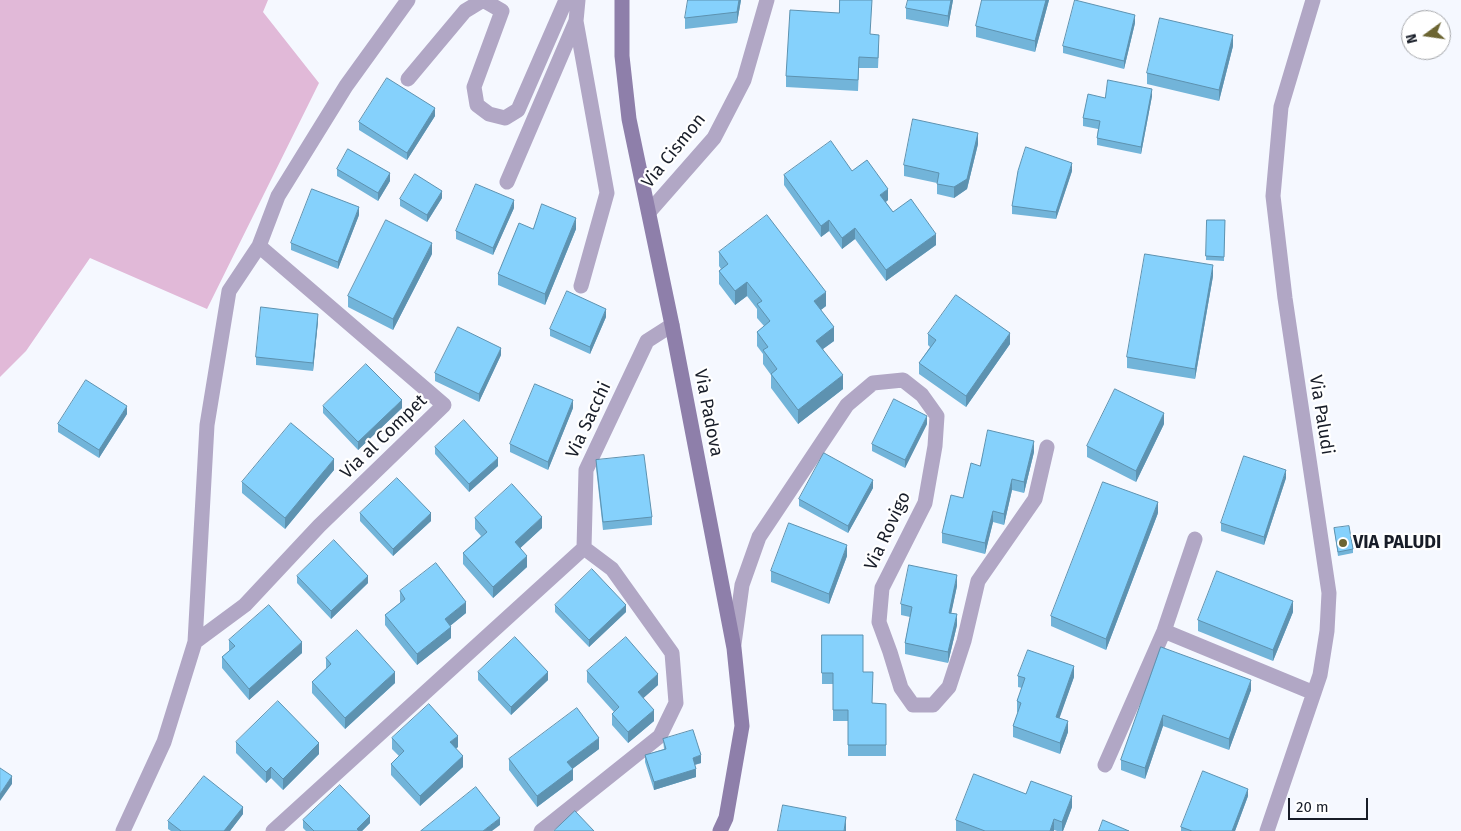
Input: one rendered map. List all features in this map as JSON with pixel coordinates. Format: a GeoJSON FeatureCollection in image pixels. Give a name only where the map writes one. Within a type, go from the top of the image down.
{"type":"FeatureCollection","features":[{"type":"Feature","properties":{"kind":"main road","name":"Via Padova"},"geometry":{"type":"LineString","coordinates":[[622,0],[622,56],[629,119],[672,325],[734,648],[742,726],[726,818],[720,831]]}},
{"type":"Feature","properties":{"kind":"street"},"geometry":{"type":"LineString","coordinates":[[123,831],[164,742],[195,642],[206,425],[229,292],[259,246],[278,196],[346,86],[408,0]]}},
{"type":"Feature","properties":{"kind":"street"},"geometry":{"type":"LineString","coordinates":[[408,79],[465,11],[483,0],[502,11],[474,87],[477,105],[489,114],[505,118],[518,110],[566,0]]}},
{"type":"Feature","properties":{"kind":"street"},"geometry":{"type":"LineString","coordinates":[[578,0],[576,21],[607,193],[581,286]]}},
{"type":"Feature","properties":{"kind":"street","name":"Via Cismon"},"geometry":{"type":"LineString","coordinates":[[649,212],[714,138],[744,80],[767,0]]}},
{"type":"Feature","properties":{"kind":"street","name":"Via Paludi"},"geometry":{"type":"LineString","coordinates":[[1267,831],[1320,675],[1327,631],[1329,594],[1285,298],[1273,196],[1281,107],[1313,0]]}},
{"type":"Feature","properties":{"kind":"street"},"geometry":{"type":"LineString","coordinates":[[507,182],[576,21]]}},
{"type":"Feature","properties":{"kind":"street","name":"Via al Compet"},"geometry":{"type":"LineString","coordinates":[[195,642],[245,605],[319,526],[444,405],[259,246]]}},
{"type":"Feature","properties":{"kind":"street","name":"Via Sacchi"},"geometry":{"type":"LineString","coordinates":[[584,548],[586,470],[647,341],[672,325]]}},
{"type":"Feature","properties":{"kind":"street","name":"Via Rovigo"},"geometry":{"type":"LineString","coordinates":[[734,648],[742,585],[759,537],[848,405],[872,383],[903,380],[922,395],[937,416],[935,446],[925,504],[882,588],[878,622],[901,688],[913,705],[933,705],[949,687],[964,641],[978,581],[1035,499],[1047,447]]}},
{"type":"Feature","properties":{"kind":"street"},"geometry":{"type":"LineString","coordinates":[[1105,766],[1164,632],[1195,539]]}},
{"type":"Feature","properties":{"kind":"street"},"geometry":{"type":"LineString","coordinates":[[273,831],[584,548],[612,569],[672,653],[676,703],[660,736],[541,831]]}},
{"type":"Feature","properties":{"kind":"street"},"geometry":{"type":"LineString","coordinates":[[1164,632],[1314,693]]}},
{"type":"Feature","properties":{"kind":"shaded area"},"geometry":{"type":"Polygon","coordinates":[[[0,0],[268,0],[263,12],[319,83],[207,309],[90,258],[26,351],[0,377],[0,0]]]}},
{"type":"Feature","properties":{"kind":"building"},"geometry":{"type":"Polygon","coordinates":[[[688,0],[739,0],[737,12],[685,18],[688,0]]]}},
{"type":"Feature","properties":{"kind":"building"},"geometry":{"type":"Polygon","coordinates":[[[840,0],[872,0],[870,34],[879,35],[878,58],[859,57],[858,80],[786,76],[790,10],[839,13],[840,0]]]}},
{"type":"Feature","properties":{"kind":"building"},"geometry":{"type":"Polygon","coordinates":[[[908,0],[951,0],[948,16],[906,8],[908,0]]]}},
{"type":"Feature","properties":{"kind":"building"},"geometry":{"type":"Polygon","coordinates":[[[982,0],[1046,0],[1035,41],[976,26],[982,0]]]}},
{"type":"Feature","properties":{"kind":"building"},"geometry":{"type":"Polygon","coordinates":[[[1075,0],[1135,15],[1124,61],[1063,46],[1075,0]]]}},
{"type":"Feature","properties":{"kind":"building"},"geometry":{"type":"Polygon","coordinates":[[[1160,18],[1233,35],[1219,90],[1147,73],[1160,18]]]}},
{"type":"Feature","properties":{"kind":"building"},"geometry":{"type":"Polygon","coordinates":[[[387,78],[435,108],[407,153],[359,122],[387,78]]]}},
{"type":"Feature","properties":{"kind":"building"},"geometry":{"type":"Polygon","coordinates":[[[1108,80],[1152,89],[1141,147],[1097,138],[1100,121],[1083,118],[1088,94],[1105,98],[1108,80]]]}},
{"type":"Feature","properties":{"kind":"building"},"geometry":{"type":"Polygon","coordinates":[[[913,119],[978,133],[967,179],[954,187],[937,184],[939,173],[904,165],[913,119]]]}},
{"type":"Feature","properties":{"kind":"building"},"geometry":{"type":"Polygon","coordinates":[[[831,141],[852,171],[867,160],[888,189],[880,195],[893,212],[911,199],[936,234],[886,270],[855,228],[842,238],[829,220],[821,226],[784,175],[831,141]]]}},
{"type":"Feature","properties":{"kind":"building"},"geometry":{"type":"Polygon","coordinates":[[[1026,147],[1072,163],[1056,212],[1012,206],[1018,171],[1026,147]]]}},
{"type":"Feature","properties":{"kind":"building"},"geometry":{"type":"Polygon","coordinates":[[[348,149],[390,173],[378,193],[337,169],[348,149]]]}},
{"type":"Feature","properties":{"kind":"building"},"geometry":{"type":"Polygon","coordinates":[[[415,174],[442,191],[427,215],[400,199],[415,174]]]}},
{"type":"Feature","properties":{"kind":"building"},"geometry":{"type":"Polygon","coordinates":[[[476,184],[514,200],[493,248],[456,231],[476,184]]]}},
{"type":"Feature","properties":{"kind":"building"},"geometry":{"type":"Polygon","coordinates":[[[312,189],[359,207],[338,262],[291,243],[312,189]]]}},
{"type":"Feature","properties":{"kind":"building"},"geometry":{"type":"Polygon","coordinates":[[[542,204],[576,218],[545,294],[498,274],[519,223],[533,229],[542,204]]]}},
{"type":"Feature","properties":{"kind":"building"},"geometry":{"type":"Polygon","coordinates":[[[767,215],[826,292],[814,301],[834,327],[816,341],[843,375],[798,410],[771,374],[777,369],[763,350],[768,347],[757,332],[770,321],[757,304],[762,301],[747,282],[735,291],[719,271],[728,264],[719,252],[767,215]]]}},
{"type":"Feature","properties":{"kind":"building"},"geometry":{"type":"Polygon","coordinates":[[[386,220],[432,243],[393,319],[348,296],[386,220]]]}},
{"type":"Feature","properties":{"kind":"building"},"geometry":{"type":"Polygon","coordinates":[[[1207,220],[1225,220],[1224,257],[1206,256],[1207,220]]]}},
{"type":"Feature","properties":{"kind":"building"},"geometry":{"type":"Polygon","coordinates":[[[1145,254],[1213,265],[1195,369],[1127,357],[1145,254]]]}},
{"type":"Feature","properties":{"kind":"building"},"geometry":{"type":"Polygon","coordinates":[[[567,291],[606,309],[590,347],[550,329],[567,291]]]}},
{"type":"Feature","properties":{"kind":"building"},"geometry":{"type":"Polygon","coordinates":[[[956,295],[1010,333],[966,396],[919,363],[936,340],[928,334],[956,295]]]}},
{"type":"Feature","properties":{"kind":"building"},"geometry":{"type":"Polygon","coordinates":[[[261,307],[318,314],[313,363],[256,357],[261,307]]]}},
{"type":"Feature","properties":{"kind":"building"},"geometry":{"type":"Polygon","coordinates":[[[458,327],[501,348],[479,394],[435,373],[458,327]]]}},
{"type":"Feature","properties":{"kind":"building"},"geometry":{"type":"Polygon","coordinates":[[[366,364],[402,400],[358,442],[323,406],[366,364]]]}},
{"type":"Feature","properties":{"kind":"building"},"geometry":{"type":"Polygon","coordinates":[[[86,380],[127,406],[99,450],[58,424],[86,380]]]}},
{"type":"Feature","properties":{"kind":"building"},"geometry":{"type":"Polygon","coordinates":[[[535,384],[573,400],[548,462],[510,444],[535,384]]]}},
{"type":"Feature","properties":{"kind":"building"},"geometry":{"type":"Polygon","coordinates":[[[1115,389],[1164,413],[1136,471],[1087,446],[1115,389]]]}},
{"type":"Feature","properties":{"kind":"building"},"geometry":{"type":"Polygon","coordinates":[[[894,399],[927,416],[905,460],[872,444],[894,399]]]}},
{"type":"Feature","properties":{"kind":"building"},"geometry":{"type":"Polygon","coordinates":[[[464,420],[498,458],[469,484],[435,447],[464,420]]]}},
{"type":"Feature","properties":{"kind":"building"},"geometry":{"type":"Polygon","coordinates":[[[291,423],[334,459],[285,518],[242,482],[291,423]]]}},
{"type":"Feature","properties":{"kind":"building"},"geometry":{"type":"Polygon","coordinates":[[[988,430],[1034,441],[1024,482],[1012,479],[1004,514],[993,511],[985,543],[942,533],[951,495],[963,498],[971,463],[980,466],[988,430]]]}},
{"type":"Feature","properties":{"kind":"building"},"geometry":{"type":"Polygon","coordinates":[[[824,453],[873,480],[848,526],[799,499],[824,453]]]}},
{"type":"Feature","properties":{"kind":"building"},"geometry":{"type":"Polygon","coordinates":[[[644,455],[652,517],[603,522],[596,460],[644,455]]]}},
{"type":"Feature","properties":{"kind":"building"},"geometry":{"type":"Polygon","coordinates":[[[1244,456],[1286,470],[1264,537],[1221,523],[1244,456]]]}},
{"type":"Feature","properties":{"kind":"building"},"geometry":{"type":"Polygon","coordinates":[[[397,478],[431,513],[393,549],[360,513],[397,478]]]}},
{"type":"Feature","properties":{"kind":"building"},"geometry":{"type":"Polygon","coordinates":[[[1103,482],[1158,502],[1106,639],[1051,616],[1103,482]]]}},
{"type":"Feature","properties":{"kind":"building"},"geometry":{"type":"Polygon","coordinates":[[[512,484],[542,517],[515,542],[527,556],[493,587],[463,553],[487,532],[475,518],[512,484]]]}},
{"type":"Feature","properties":{"kind":"building"},"geometry":{"type":"Polygon","coordinates":[[[789,523],[847,545],[829,594],[771,571],[789,523]]]}},
{"type":"Feature","properties":{"kind":"building","name":"VIA PALUDI"},"geometry":{"type":"Polygon","coordinates":[[[1349,526],[1353,549],[1338,552],[1334,528],[1349,526]]]}},
{"type":"Feature","properties":{"kind":"building"},"geometry":{"type":"Polygon","coordinates":[[[334,540],[368,576],[331,611],[297,576],[334,540]]]}},
{"type":"Feature","properties":{"kind":"building"},"geometry":{"type":"Polygon","coordinates":[[[436,563],[466,602],[445,619],[451,627],[417,654],[385,615],[405,599],[400,591],[436,563]]]}},
{"type":"Feature","properties":{"kind":"building"},"geometry":{"type":"Polygon","coordinates":[[[909,565],[957,575],[949,613],[957,614],[948,652],[905,643],[912,607],[901,604],[909,565]]]}},
{"type":"Feature","properties":{"kind":"building"},"geometry":{"type":"Polygon","coordinates":[[[592,569],[626,605],[589,640],[555,605],[592,569]]]}},
{"type":"Feature","properties":{"kind":"building"},"geometry":{"type":"Polygon","coordinates":[[[1217,571],[1293,601],[1273,650],[1198,620],[1217,571]]]}},
{"type":"Feature","properties":{"kind":"building"},"geometry":{"type":"Polygon","coordinates":[[[269,605],[302,642],[249,689],[222,657],[235,646],[229,640],[269,605]]]}},
{"type":"Feature","properties":{"kind":"building"},"geometry":{"type":"Polygon","coordinates":[[[357,630],[395,672],[345,718],[312,682],[331,664],[326,658],[357,630]]]}},
{"type":"Feature","properties":{"kind":"building"},"geometry":{"type":"Polygon","coordinates":[[[822,635],[863,635],[863,672],[873,672],[872,703],[886,704],[886,745],[848,745],[848,710],[833,710],[833,673],[822,673],[822,635]]]}},
{"type":"Feature","properties":{"kind":"building"},"geometry":{"type":"Polygon","coordinates":[[[515,637],[548,672],[511,707],[478,672],[515,637]]]}},
{"type":"Feature","properties":{"kind":"building"},"geometry":{"type":"Polygon","coordinates":[[[626,637],[658,674],[638,692],[654,710],[628,732],[612,714],[619,707],[587,671],[626,637]]]}},
{"type":"Feature","properties":{"kind":"building"},"geometry":{"type":"Polygon","coordinates":[[[1161,647],[1251,680],[1229,739],[1163,715],[1145,768],[1121,760],[1161,647]]]}},
{"type":"Feature","properties":{"kind":"building"},"geometry":{"type":"Polygon","coordinates":[[[1028,650],[1074,666],[1056,717],[1068,721],[1060,743],[1013,726],[1021,703],[1017,701],[1025,678],[1018,676],[1028,650]]]}},
{"type":"Feature","properties":{"kind":"building"},"geometry":{"type":"Polygon","coordinates":[[[278,701],[319,743],[283,779],[271,767],[266,772],[236,742],[278,701]]]}},
{"type":"Feature","properties":{"kind":"building"},"geometry":{"type":"Polygon","coordinates":[[[429,704],[458,736],[450,742],[463,756],[420,796],[391,764],[404,751],[392,738],[429,704]]]}},
{"type":"Feature","properties":{"kind":"building"},"geometry":{"type":"Polygon","coordinates":[[[577,708],[599,738],[567,762],[573,769],[537,796],[509,759],[577,708]]]}},
{"type":"Feature","properties":{"kind":"building"},"geometry":{"type":"Polygon","coordinates":[[[693,730],[701,755],[693,758],[696,769],[654,782],[645,755],[666,749],[663,739],[693,730]]]}},
{"type":"Feature","properties":{"kind":"building"},"geometry":{"type":"Polygon","coordinates":[[[0,768],[12,776],[0,794],[0,768]]]}},
{"type":"Feature","properties":{"kind":"building"},"geometry":{"type":"Polygon","coordinates":[[[1203,771],[1248,789],[1232,831],[1192,831],[1181,827],[1203,771]]]}},
{"type":"Feature","properties":{"kind":"building"},"geometry":{"type":"Polygon","coordinates":[[[974,774],[1026,794],[1031,781],[1072,796],[1062,822],[1054,819],[1050,831],[985,831],[956,820],[974,774]]]}},
{"type":"Feature","properties":{"kind":"building"},"geometry":{"type":"Polygon","coordinates":[[[204,776],[243,807],[224,831],[181,831],[168,821],[204,776]]]}},
{"type":"Feature","properties":{"kind":"building"},"geometry":{"type":"Polygon","coordinates":[[[340,785],[370,816],[357,829],[359,831],[314,831],[303,820],[340,785]]]}},
{"type":"Feature","properties":{"kind":"building"},"geometry":{"type":"Polygon","coordinates":[[[476,787],[500,818],[483,831],[421,831],[476,787]]]}},
{"type":"Feature","properties":{"kind":"building"},"geometry":{"type":"Polygon","coordinates":[[[783,805],[846,817],[844,831],[778,831],[783,805]]]}},
{"type":"Feature","properties":{"kind":"building"},"geometry":{"type":"Polygon","coordinates":[[[575,811],[594,831],[554,831],[575,811]]]}},
{"type":"Feature","properties":{"kind":"building"},"geometry":{"type":"Polygon","coordinates":[[[1103,820],[1129,831],[1099,831],[1103,820]]]}},
{"type":"Feature","properties":{"kind":"place","name":"VIA PALUDI"},"geometry":{"type":"Point","coordinates":[1343,543]}}]}
